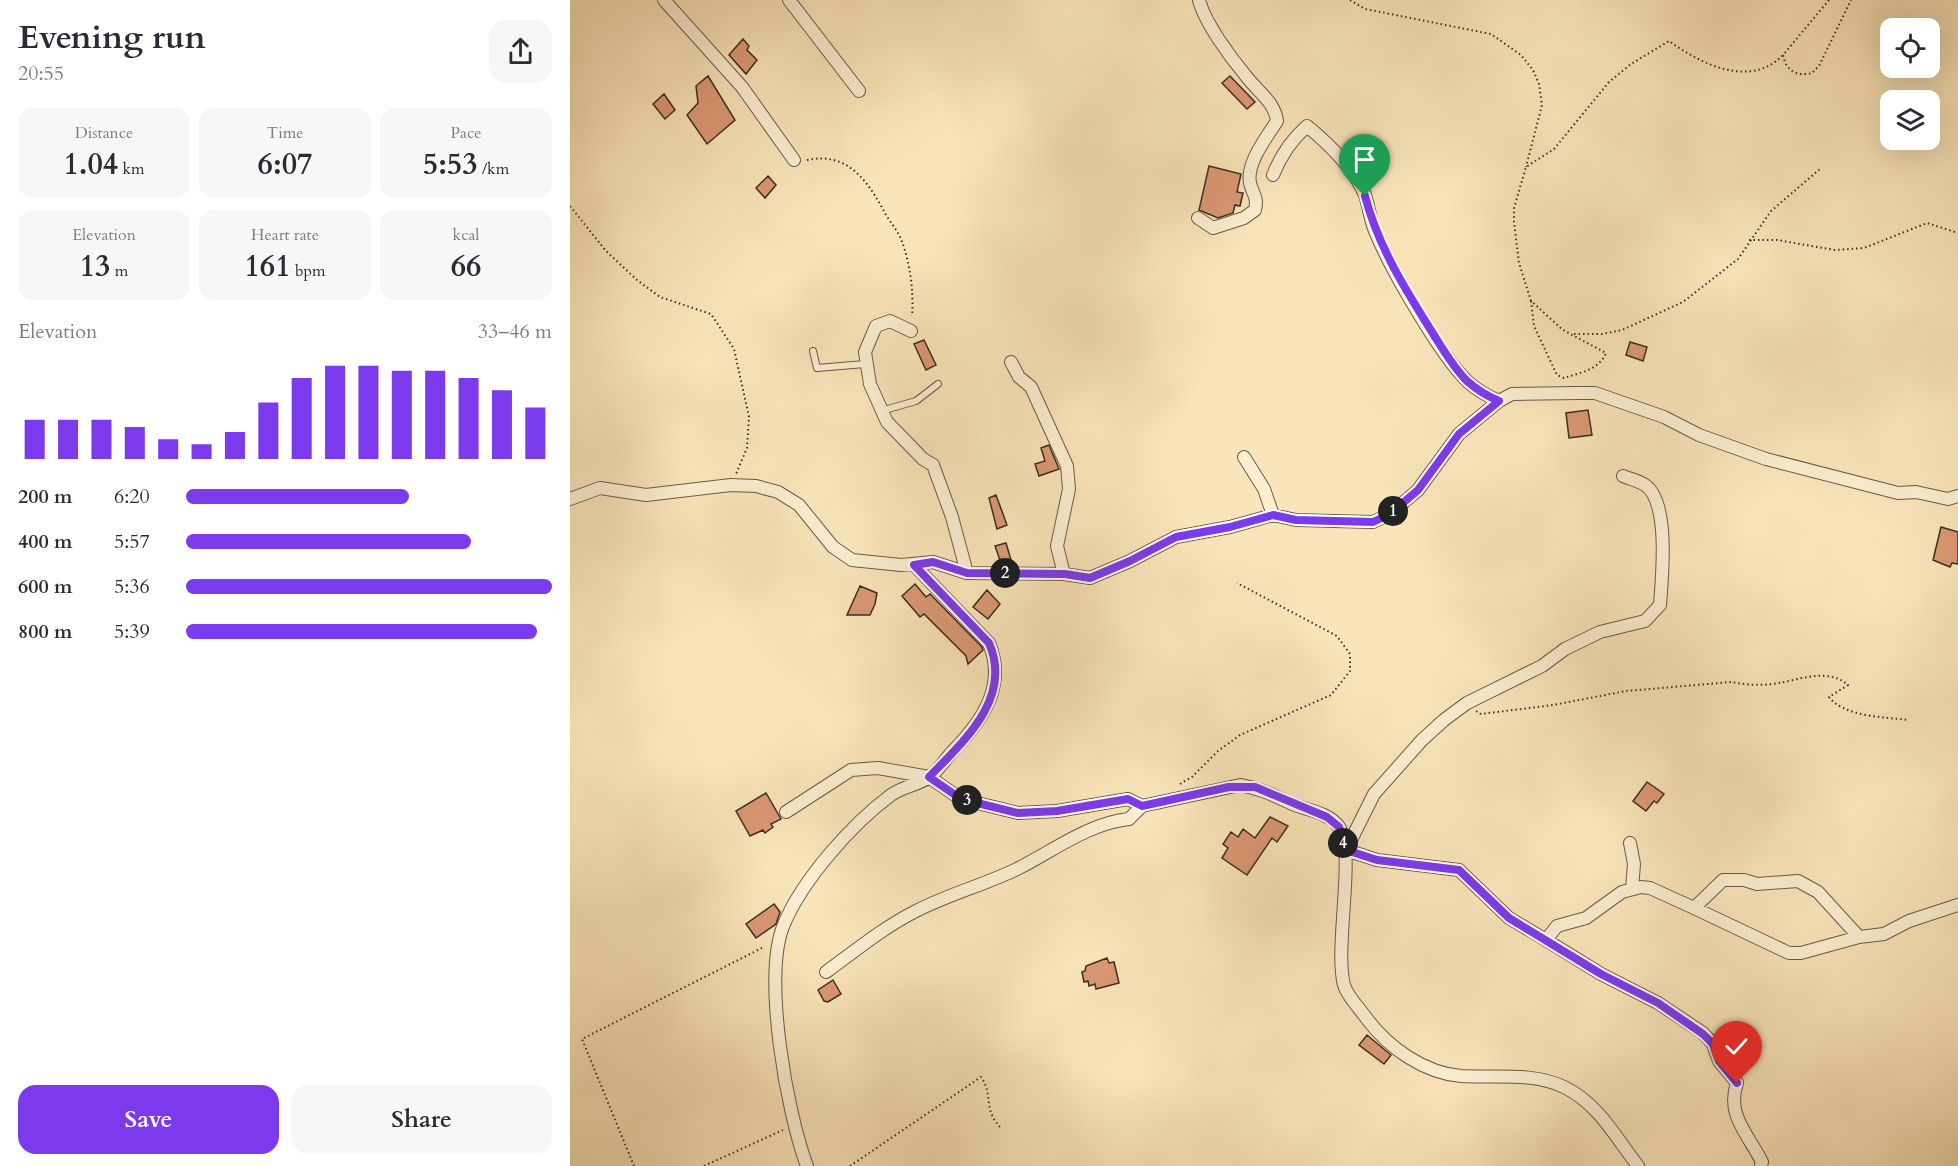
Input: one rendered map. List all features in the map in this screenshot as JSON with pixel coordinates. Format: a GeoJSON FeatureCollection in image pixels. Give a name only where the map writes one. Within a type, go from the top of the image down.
{"type":"FeatureCollection","features":[{"type":"Feature","properties":{"kind":"street"},"geometry":{"type":"LineString","coordinates":[[664,0],[742,87],[794,160]]}},
{"type":"Feature","properties":{"kind":"street"},"geometry":{"type":"LineString","coordinates":[[789,0],[859,90]]}},
{"type":"Feature","properties":{"kind":"street"},"geometry":{"type":"LineString","coordinates":[[1198,218],[1213,228],[1244,218],[1255,210],[1257,198],[1250,182],[1251,165],[1277,121],[1271,104],[1245,75],[1202,13],[1199,0]]}},
{"type":"Feature","properties":{"kind":"street"},"geometry":{"type":"LineString","coordinates":[[1273,175],[1280,157],[1302,130],[1307,126],[1317,134],[1359,185],[1365,196],[1375,231],[1397,275],[1452,363],[1467,381],[1485,395],[1499,401]]}},
{"type":"Feature","properties":{"kind":"street"},"geometry":{"type":"LineString","coordinates":[[911,331],[890,321],[876,326],[865,352],[865,364],[887,422],[923,459],[933,465],[952,517],[967,573]]}},
{"type":"Feature","properties":{"kind":"street"},"geometry":{"type":"LineString","coordinates":[[1011,362],[1019,377],[1031,387],[1067,466],[1069,489],[1057,546],[1065,574]]}},
{"type":"Feature","properties":{"kind":"street"},"geometry":{"type":"LineString","coordinates":[[570,500],[600,489],[659,495],[731,485],[756,486],[789,497],[799,505],[833,547],[852,560],[914,565],[933,562],[967,573],[1065,574],[1090,578],[1122,565],[1176,537],[1230,527],[1273,515],[1296,520],[1373,522],[1390,514],[1418,490],[1459,434],[1499,401],[1512,394],[1595,393],[1664,417],[1700,435],[1766,459],[1898,493],[1916,492],[1948,499],[1958,496]]}},
{"type":"Feature","properties":{"kind":"street"},"geometry":{"type":"LineString","coordinates":[[1244,457],[1264,489],[1273,515]]}},
{"type":"Feature","properties":{"kind":"street"},"geometry":{"type":"LineString","coordinates":[[1346,850],[1374,794],[1422,740],[1467,704],[1509,685],[1542,666],[1565,649],[1600,632],[1645,621],[1660,604],[1662,524],[1657,502],[1647,486],[1623,476]]}},
{"type":"Feature","properties":{"kind":"street"},"geometry":{"type":"LineString","coordinates":[[807,1166],[793,1124],[783,1069],[777,1004],[777,953],[780,939],[792,908],[840,843],[892,794],[929,777],[972,732],[990,703],[996,673],[995,657],[989,643],[914,565]]}},
{"type":"Feature","properties":{"kind":"street"},"geometry":{"type":"LineString","coordinates":[[786,812],[850,770],[878,768],[929,777],[961,799],[1018,813],[1057,811],[1128,799],[1142,806]]}},
{"type":"Feature","properties":{"kind":"street"},"geometry":{"type":"LineString","coordinates":[[826,972],[883,930],[916,911],[949,895],[996,879],[1095,827],[1129,819],[1142,806],[1229,787],[1255,787],[1327,817],[1339,827],[1346,850],[1342,947],[1344,986],[1390,1044],[1418,1063],[1438,1071],[1458,1076],[1518,1077],[1564,1088],[1579,1096],[1608,1124],[1638,1166]]}},
{"type":"Feature","properties":{"kind":"street"},"geometry":{"type":"LineString","coordinates":[[1630,843],[1634,864],[1632,889]]}},
{"type":"Feature","properties":{"kind":"street"},"geometry":{"type":"LineString","coordinates":[[1346,850],[1377,860],[1459,870],[1509,918],[1601,974],[1658,1003],[1703,1034],[1713,1044],[1719,1061],[1737,1083],[1732,1099],[1737,1117],[1762,1162],[1761,1166]]}},
{"type":"Feature","properties":{"kind":"street"},"geometry":{"type":"LineString","coordinates":[[1694,908],[1723,880],[1744,880],[1757,884],[1798,881],[1818,892],[1859,936]]}},
{"type":"Feature","properties":{"kind":"street"},"geometry":{"type":"LineString","coordinates":[[1546,940],[1557,926],[1586,918],[1622,892],[1632,889],[1650,888],[1789,953],[1802,953],[1859,936],[1884,934],[1910,921],[1958,905]]}},
{"type":"Feature","properties":{"kind":"lane"},"geometry":{"type":"LineString","coordinates":[[813,351],[817,368],[865,364]]}},
{"type":"Feature","properties":{"kind":"lane"},"geometry":{"type":"LineString","coordinates":[[881,411],[916,401],[938,384]]}},
{"type":"Feature","properties":{"kind":"path"},"geometry":{"type":"LineString","coordinates":[[1350,0],[1365,9],[1491,34],[1521,55],[1536,77],[1542,105],[1514,207],[1515,242],[1531,301],[1534,326],[1557,375],[1564,378],[1594,367],[1603,360],[1606,353],[1556,325],[1531,301]]}},
{"type":"Feature","properties":{"kind":"path"},"geometry":{"type":"LineString","coordinates":[[1526,167],[1554,149],[1609,82],[1665,42],[1669,42],[1698,61],[1743,72],[1772,66],[1829,0]]}},
{"type":"Feature","properties":{"kind":"path"},"geometry":{"type":"LineString","coordinates":[[1783,55],[1789,70],[1803,75],[1812,73],[1827,54],[1851,0]]}},
{"type":"Feature","properties":{"kind":"path"},"geometry":{"type":"LineString","coordinates":[[794,160],[800,162],[827,157],[845,163],[860,174],[872,188],[900,237],[904,249],[913,296],[911,331]]}},
{"type":"Feature","properties":{"kind":"path"},"geometry":{"type":"LineString","coordinates":[[1571,334],[1602,334],[1622,330],[1668,310],[1704,287],[1738,258],[1771,211],[1820,169]]}},
{"type":"Feature","properties":{"kind":"path"},"geometry":{"type":"LineString","coordinates":[[570,206],[606,251],[637,280],[660,297],[711,314],[734,349],[749,417],[747,448],[731,485]]}},
{"type":"Feature","properties":{"kind":"path"},"geometry":{"type":"LineString","coordinates":[[1749,240],[1777,240],[1835,250],[1864,248],[1928,223],[1958,233]]}},
{"type":"Feature","properties":{"kind":"path"},"geometry":{"type":"LineString","coordinates":[[1175,786],[1192,777],[1218,751],[1240,735],[1331,695],[1350,671],[1350,654],[1337,636],[1238,583]]}},
{"type":"Feature","properties":{"kind":"path"},"geometry":{"type":"LineString","coordinates":[[1467,704],[1480,714],[1553,705],[1626,691],[1731,682],[1747,686],[1778,684],[1811,676],[1840,678],[1848,685],[1829,697],[1835,705],[1874,716],[1908,720]]}},
{"type":"Feature","properties":{"kind":"path"},"geometry":{"type":"LineString","coordinates":[[634,1166],[582,1039],[780,939]]}},
{"type":"Feature","properties":{"kind":"path"},"geometry":{"type":"LineString","coordinates":[[850,1166],[981,1077],[985,1083],[991,1119],[1002,1128]]}},
{"type":"Feature","properties":{"kind":"path"},"geometry":{"type":"LineString","coordinates":[[704,1166],[793,1124]]}},
{"type":"Feature","properties":{"kind":"building"},"geometry":{"type":"Polygon","coordinates":[[[743,39],[749,46],[747,50],[757,60],[746,74],[729,55],[743,39]]]}},
{"type":"Feature","properties":{"kind":"building"},"geometry":{"type":"Polygon","coordinates":[[[708,76],[735,120],[707,144],[687,115],[698,103],[696,86],[708,76]]]}},
{"type":"Feature","properties":{"kind":"building"},"geometry":{"type":"Polygon","coordinates":[[[1230,76],[1255,102],[1247,109],[1222,83],[1230,76]]]}},
{"type":"Feature","properties":{"kind":"building"},"geometry":{"type":"Polygon","coordinates":[[[664,94],[675,110],[665,119],[653,104],[664,94]]]}},
{"type":"Feature","properties":{"kind":"building"},"geometry":{"type":"Polygon","coordinates":[[[1209,166],[1241,174],[1237,192],[1243,193],[1240,206],[1235,205],[1233,213],[1218,218],[1199,210],[1209,166]]]}},
{"type":"Feature","properties":{"kind":"building"},"geometry":{"type":"Polygon","coordinates":[[[768,176],[776,185],[765,198],[756,188],[768,176]]]}},
{"type":"Feature","properties":{"kind":"building"},"geometry":{"type":"Polygon","coordinates":[[[924,340],[936,365],[926,370],[914,344],[924,340]]]}},
{"type":"Feature","properties":{"kind":"building"},"geometry":{"type":"Polygon","coordinates":[[[1630,342],[1647,347],[1643,361],[1626,355],[1630,342]]]}},
{"type":"Feature","properties":{"kind":"building"},"geometry":{"type":"Polygon","coordinates":[[[1588,410],[1592,435],[1569,438],[1566,413],[1588,410]]]}},
{"type":"Feature","properties":{"kind":"building"},"geometry":{"type":"Polygon","coordinates":[[[1049,445],[1059,469],[1039,476],[1035,464],[1045,461],[1041,448],[1049,445]]]}},
{"type":"Feature","properties":{"kind":"building"},"geometry":{"type":"Polygon","coordinates":[[[996,495],[1007,525],[997,529],[989,498],[996,495]]]}},
{"type":"Feature","properties":{"kind":"building"},"geometry":{"type":"Polygon","coordinates":[[[1941,527],[1958,532],[1958,564],[1952,563],[1950,567],[1933,560],[1941,527]]]}},
{"type":"Feature","properties":{"kind":"building"},"geometry":{"type":"Polygon","coordinates":[[[1006,543],[1011,560],[1001,563],[995,546],[1006,543]]]}},
{"type":"Feature","properties":{"kind":"building"},"geometry":{"type":"Polygon","coordinates":[[[915,584],[926,597],[930,594],[982,647],[983,650],[968,664],[966,656],[924,614],[920,617],[902,596],[915,584]]]}},
{"type":"Feature","properties":{"kind":"building"},"geometry":{"type":"Polygon","coordinates":[[[860,586],[877,593],[875,604],[870,615],[847,615],[860,586]]]}},
{"type":"Feature","properties":{"kind":"building"},"geometry":{"type":"Polygon","coordinates":[[[987,590],[1000,604],[988,619],[973,607],[987,590]]]}},
{"type":"Feature","properties":{"kind":"building"},"geometry":{"type":"Polygon","coordinates":[[[1647,782],[1664,794],[1646,811],[1633,801],[1647,782]]]}},
{"type":"Feature","properties":{"kind":"building"},"geometry":{"type":"Polygon","coordinates":[[[766,793],[781,819],[771,824],[773,827],[765,833],[763,830],[750,836],[736,811],[766,793]]]}},
{"type":"Feature","properties":{"kind":"building"},"geometry":{"type":"Polygon","coordinates":[[[1270,817],[1288,826],[1277,842],[1272,838],[1247,875],[1222,858],[1228,848],[1223,844],[1231,832],[1238,837],[1243,829],[1255,838],[1270,817]]]}},
{"type":"Feature","properties":{"kind":"building"},"geometry":{"type":"Polygon","coordinates":[[[774,904],[780,912],[776,924],[756,938],[746,924],[774,904]]]}},
{"type":"Feature","properties":{"kind":"building"},"geometry":{"type":"Polygon","coordinates":[[[1107,958],[1109,963],[1114,962],[1119,983],[1096,989],[1095,984],[1089,986],[1088,981],[1084,982],[1082,972],[1085,971],[1086,966],[1107,958]]]}},
{"type":"Feature","properties":{"kind":"building"},"geometry":{"type":"Polygon","coordinates":[[[833,980],[841,994],[828,1002],[824,1001],[818,990],[833,980]]]}},
{"type":"Feature","properties":{"kind":"building"},"geometry":{"type":"Polygon","coordinates":[[[1367,1035],[1391,1055],[1384,1064],[1359,1045],[1367,1035]]]}},
{"type":"Feature","properties":{"kind":"route"},"geometry":{"type":"LineString","coordinates":[[1365,196],[1375,231],[1397,275],[1452,363],[1467,381],[1485,395],[1499,401],[1459,434],[1418,490],[1390,514],[1373,522],[1296,520],[1273,515],[1230,527],[1176,537],[1107,572],[1090,578],[1065,574],[967,573],[933,562],[914,565],[975,626],[989,643],[995,657],[996,673],[990,703],[984,715],[972,732],[929,777],[961,799],[1018,813],[1057,811],[1128,799],[1142,806],[1240,785],[1255,787],[1327,817],[1339,827],[1346,850],[1377,860],[1459,870],[1509,918],[1601,974],[1658,1003],[1703,1034],[1713,1044],[1719,1061],[1737,1083]]}}]}
